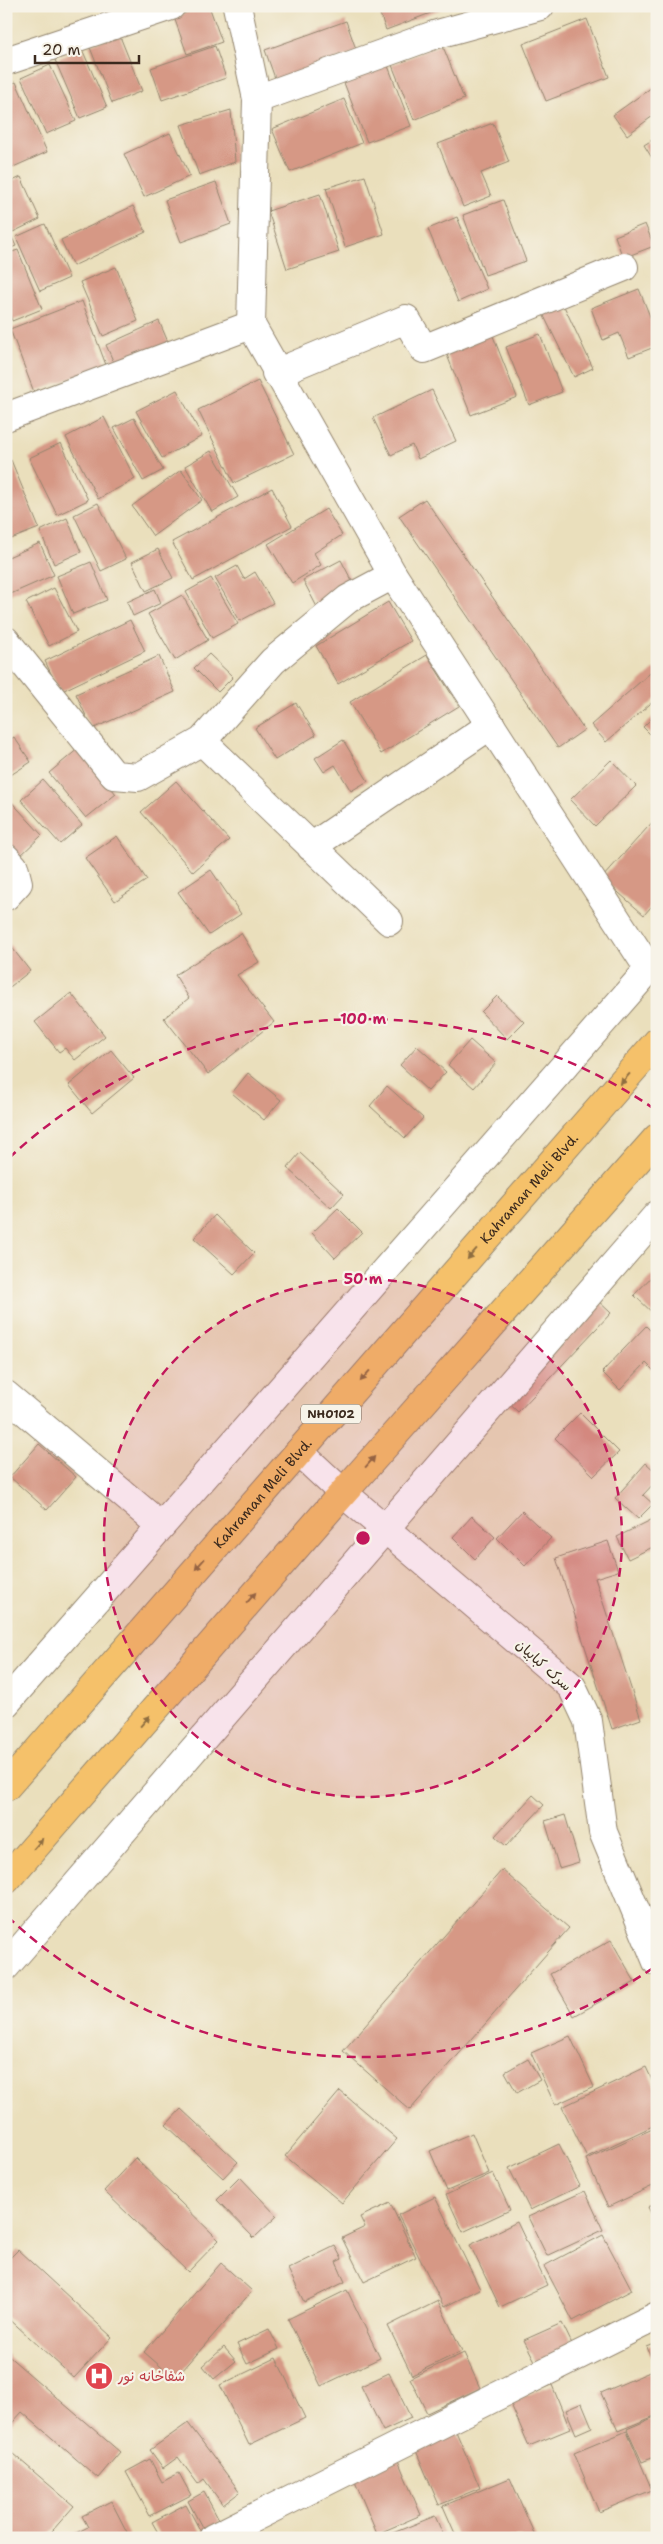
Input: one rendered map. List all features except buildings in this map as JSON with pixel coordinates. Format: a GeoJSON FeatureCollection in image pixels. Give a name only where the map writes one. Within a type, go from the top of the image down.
{"type":"FeatureCollection","features":[{"type":"Feature","properties":{"kind":"highway","name":"Kahraman Meli Blvd."},"geometry":{"type":"LineString","coordinates":[[6,1787],[657,1042]]}},
{"type":"Feature","properties":{"kind":"highway"},"geometry":{"type":"LineString","coordinates":[[6,1880],[342,1493],[657,1138]]}},
{"type":"Feature","properties":{"kind":"street"},"geometry":{"type":"LineString","coordinates":[[6,61],[171,6]]}},
{"type":"Feature","properties":{"kind":"street"},"geometry":{"type":"LineString","coordinates":[[6,1703],[653,965],[393,576],[276,373],[251,325],[257,98],[237,6]]}},
{"type":"Feature","properties":{"kind":"street"},"geometry":{"type":"LineString","coordinates":[[257,98],[434,35],[540,6]]}},
{"type":"Feature","properties":{"kind":"street"},"geometry":{"type":"LineString","coordinates":[[276,373],[406,319],[424,349],[624,266]]}},
{"type":"Feature","properties":{"kind":"street"},"geometry":{"type":"LineString","coordinates":[[6,416],[251,325]]}},
{"type":"Feature","properties":{"kind":"street"},"geometry":{"type":"LineString","coordinates":[[6,641],[114,775],[138,777],[202,742],[273,661],[348,599],[393,576]]}},
{"type":"Feature","properties":{"kind":"street"},"geometry":{"type":"LineString","coordinates":[[311,847],[491,725]]}},
{"type":"Feature","properties":{"kind":"street"},"geometry":{"type":"LineString","coordinates":[[202,742],[389,921]]}},
{"type":"Feature","properties":{"kind":"street"},"geometry":{"type":"LineString","coordinates":[[6,858],[14,868],[18,882],[11,894],[6,896]]}},
{"type":"Feature","properties":{"kind":"street"},"geometry":{"type":"LineString","coordinates":[[6,1966],[657,1215]]}},
{"type":"Feature","properties":{"kind":"street"},"geometry":{"type":"LineString","coordinates":[[6,1394],[161,1526]]}},
{"type":"Feature","properties":{"kind":"street","name":"سرک کبابیان"},"geometry":{"type":"LineString","coordinates":[[298,1452],[342,1493],[572,1686],[588,1722],[602,1832],[657,1962]]}},
{"type":"Feature","properties":{"kind":"street"},"geometry":{"type":"LineString","coordinates":[[214,2538],[657,2316]]}},
{"type":"Feature","properties":{"kind":"place","name":"شفاخانه نور"},"geometry":{"type":"Point","coordinates":[99,2376]}}]}
